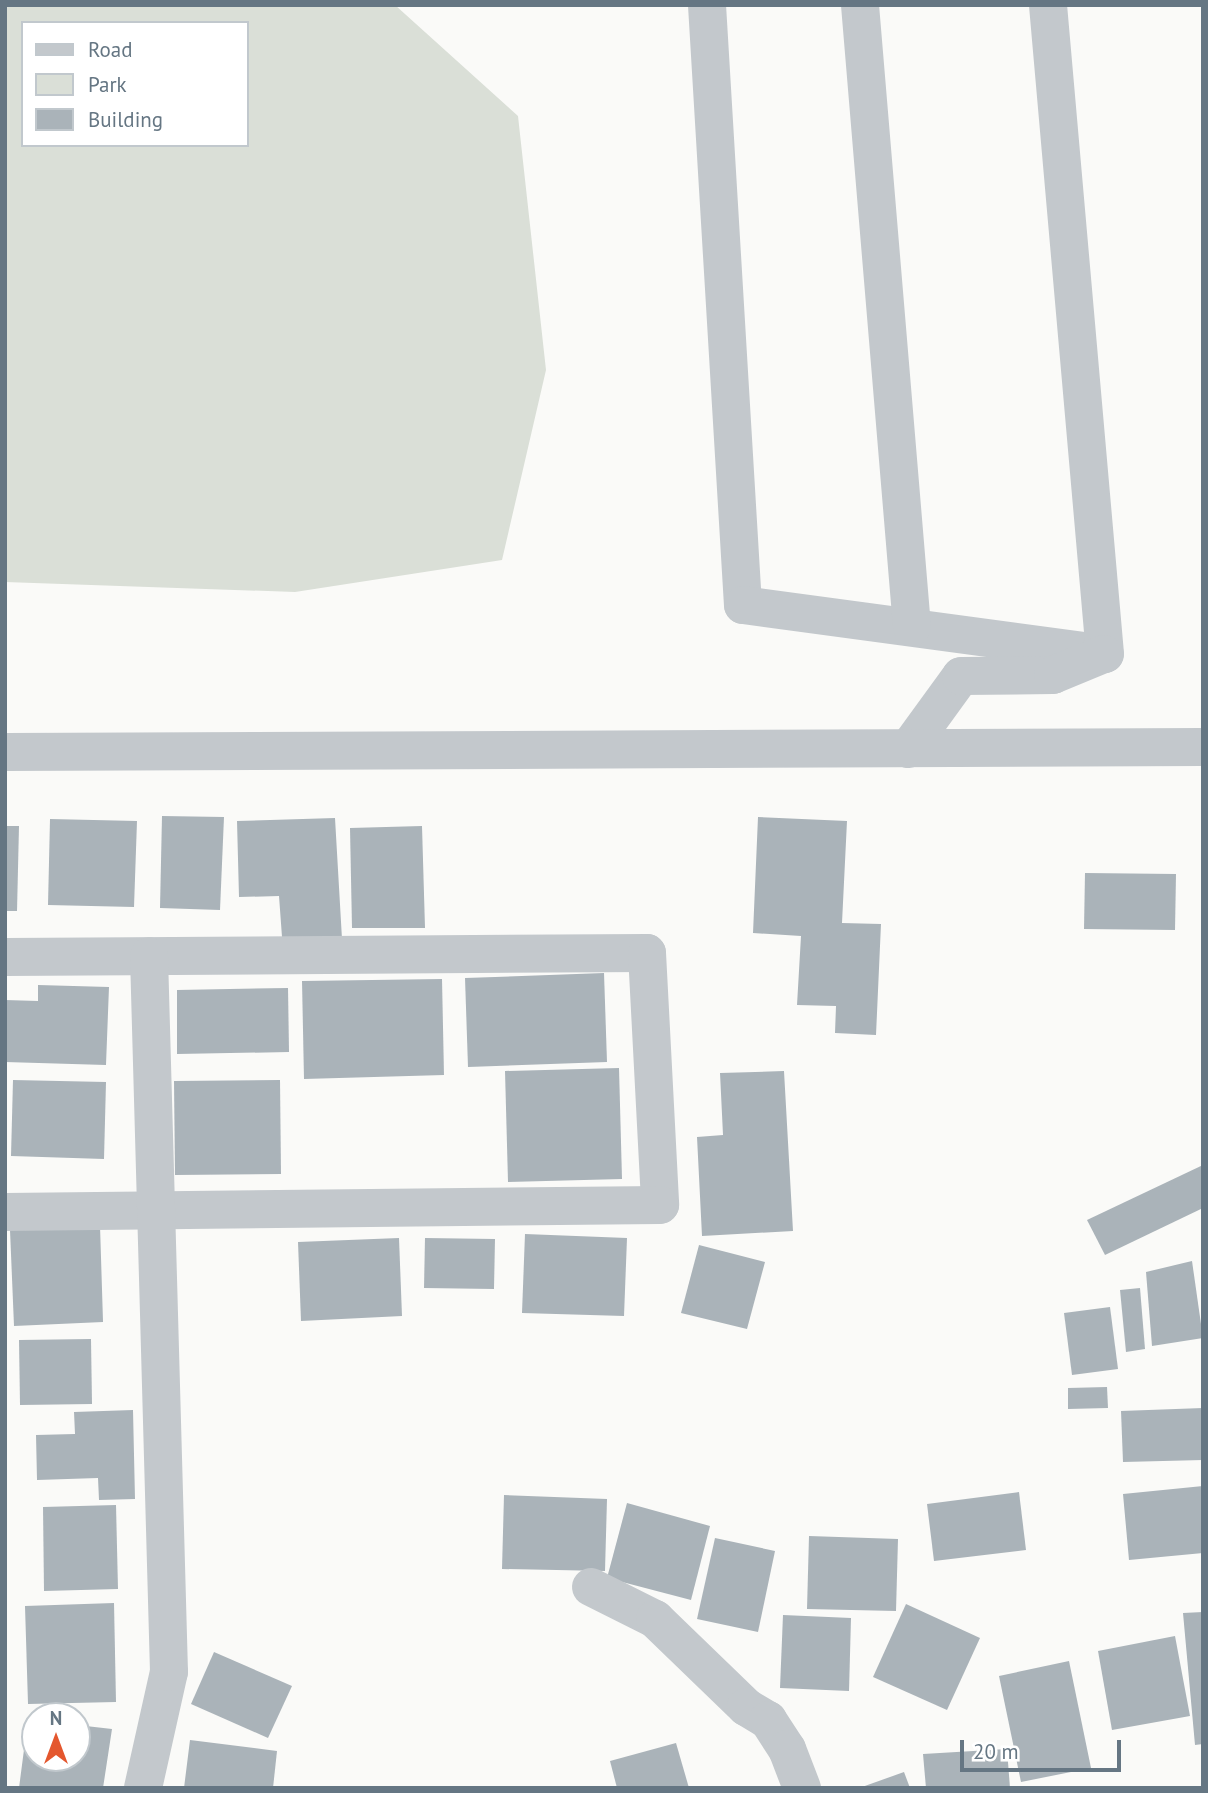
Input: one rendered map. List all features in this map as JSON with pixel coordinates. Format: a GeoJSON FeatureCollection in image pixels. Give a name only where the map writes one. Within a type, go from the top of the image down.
{"type":"FeatureCollection","features":[{"type":"Feature","properties":{"kind":"street"},"geometry":{"type":"LineString","coordinates":[[707,5],[743,605],[1105,654]]}},
{"type":"Feature","properties":{"kind":"street"},"geometry":{"type":"LineString","coordinates":[[860,5],[912,627]]}},
{"type":"Feature","properties":{"kind":"street"},"geometry":{"type":"LineString","coordinates":[[1048,5],[1105,654]]}},
{"type":"Feature","properties":{"kind":"street"},"geometry":{"type":"LineString","coordinates":[[908,749],[961,676],[1052,675],[1105,654]]}},
{"type":"Feature","properties":{"kind":"street"},"geometry":{"type":"LineString","coordinates":[[5,752],[1203,747]]}},
{"type":"Feature","properties":{"kind":"street"},"geometry":{"type":"LineString","coordinates":[[5,957],[648,953],[660,1205],[5,1212]]}},
{"type":"Feature","properties":{"kind":"street"},"geometry":{"type":"LineString","coordinates":[[143,1788],[169,1672],[149,957]]}},
{"type":"Feature","properties":{"kind":"street"},"geometry":{"type":"LineString","coordinates":[[591,1587],[655,1619],[746,1707],[768,1720],[786,1749],[802,1788]]}},
{"type":"Feature","properties":{"kind":"green space"},"geometry":{"type":"Polygon","coordinates":[[[5,5],[395,5],[518,116],[546,370],[502,560],[295,592],[5,582],[5,5]]]}},
{"type":"Feature","properties":{"kind":"building"},"geometry":{"type":"Polygon","coordinates":[[[162,816],[224,817],[220,910],[160,908],[162,816]]]}},
{"type":"Feature","properties":{"kind":"building"},"geometry":{"type":"Polygon","coordinates":[[[758,817],[847,821],[842,923],[881,924],[876,1035],[835,1033],[836,1006],[797,1005],[801,936],[753,933],[758,817]]]}},
{"type":"Feature","properties":{"kind":"building"},"geometry":{"type":"Polygon","coordinates":[[[335,818],[342,939],[282,937],[279,896],[239,897],[237,821],[335,818]]]}},
{"type":"Feature","properties":{"kind":"building"},"geometry":{"type":"Polygon","coordinates":[[[50,819],[137,821],[134,907],[48,905],[50,819]]]}},
{"type":"Feature","properties":{"kind":"building"},"geometry":{"type":"Polygon","coordinates":[[[5,826],[19,826],[17,911],[5,911],[5,826]]]}},
{"type":"Feature","properties":{"kind":"building"},"geometry":{"type":"Polygon","coordinates":[[[422,826],[425,928],[352,928],[350,828],[422,826]]]}},
{"type":"Feature","properties":{"kind":"building"},"geometry":{"type":"Polygon","coordinates":[[[1085,873],[1176,874],[1175,930],[1084,929],[1085,873]]]}},
{"type":"Feature","properties":{"kind":"building"},"geometry":{"type":"Polygon","coordinates":[[[604,973],[607,1062],[468,1067],[465,978],[604,973]]]}},
{"type":"Feature","properties":{"kind":"building"},"geometry":{"type":"Polygon","coordinates":[[[442,979],[444,1075],[304,1079],[302,981],[442,979]]]}},
{"type":"Feature","properties":{"kind":"building"},"geometry":{"type":"Polygon","coordinates":[[[38,985],[109,987],[106,1065],[5,1062],[5,1000],[38,1001],[38,985]]]}},
{"type":"Feature","properties":{"kind":"building"},"geometry":{"type":"Polygon","coordinates":[[[288,988],[289,1052],[177,1054],[177,990],[288,988]]]}},
{"type":"Feature","properties":{"kind":"building"},"geometry":{"type":"Polygon","coordinates":[[[619,1068],[622,1179],[508,1182],[505,1071],[619,1068]]]}},
{"type":"Feature","properties":{"kind":"building"},"geometry":{"type":"Polygon","coordinates":[[[784,1071],[793,1231],[702,1236],[697,1137],[723,1135],[720,1073],[784,1071]]]}},
{"type":"Feature","properties":{"kind":"building"},"geometry":{"type":"Polygon","coordinates":[[[13,1080],[106,1082],[104,1159],[11,1156],[13,1080]]]}},
{"type":"Feature","properties":{"kind":"building"},"geometry":{"type":"Polygon","coordinates":[[[280,1080],[281,1174],[175,1175],[174,1081],[280,1080]]]}},
{"type":"Feature","properties":{"kind":"building"},"geometry":{"type":"Polygon","coordinates":[[[1203,1165],[1203,1208],[1105,1255],[1087,1220],[1203,1165]]]}},
{"type":"Feature","properties":{"kind":"building"},"geometry":{"type":"Polygon","coordinates":[[[100,1225],[103,1322],[14,1326],[10,1230],[100,1225]]]}},
{"type":"Feature","properties":{"kind":"building"},"geometry":{"type":"Polygon","coordinates":[[[525,1234],[627,1238],[624,1316],[522,1313],[525,1234]]]}},
{"type":"Feature","properties":{"kind":"building"},"geometry":{"type":"Polygon","coordinates":[[[399,1238],[402,1316],[301,1321],[298,1242],[399,1238]]]}},
{"type":"Feature","properties":{"kind":"building"},"geometry":{"type":"Polygon","coordinates":[[[425,1238],[495,1239],[494,1289],[424,1288],[425,1238]]]}},
{"type":"Feature","properties":{"kind":"building"},"geometry":{"type":"Polygon","coordinates":[[[699,1245],[765,1262],[747,1329],[681,1313],[699,1245]]]}},
{"type":"Feature","properties":{"kind":"building"},"geometry":{"type":"Polygon","coordinates":[[[1192,1261],[1203,1338],[1152,1346],[1146,1272],[1192,1261]]]}},
{"type":"Feature","properties":{"kind":"building"},"geometry":{"type":"Polygon","coordinates":[[[1140,1288],[1145,1349],[1126,1352],[1120,1290],[1140,1288]]]}},
{"type":"Feature","properties":{"kind":"building"},"geometry":{"type":"Polygon","coordinates":[[[1110,1307],[1118,1369],[1072,1375],[1064,1313],[1110,1307]]]}},
{"type":"Feature","properties":{"kind":"building"},"geometry":{"type":"Polygon","coordinates":[[[91,1339],[92,1404],[20,1405],[19,1340],[91,1339]]]}},
{"type":"Feature","properties":{"kind":"building"},"geometry":{"type":"Polygon","coordinates":[[[1107,1387],[1108,1408],[1068,1409],[1068,1388],[1107,1387]]]}},
{"type":"Feature","properties":{"kind":"building"},"geometry":{"type":"Polygon","coordinates":[[[1203,1408],[1203,1460],[1123,1462],[1121,1411],[1203,1408]]]}},
{"type":"Feature","properties":{"kind":"building"},"geometry":{"type":"Polygon","coordinates":[[[133,1410],[135,1499],[99,1500],[98,1478],[37,1480],[36,1435],[75,1434],[74,1412],[133,1410]]]}},
{"type":"Feature","properties":{"kind":"building"},"geometry":{"type":"Polygon","coordinates":[[[1203,1486],[1203,1553],[1129,1560],[1123,1494],[1203,1486]]]}},
{"type":"Feature","properties":{"kind":"building"},"geometry":{"type":"Polygon","coordinates":[[[1019,1492],[1026,1550],[934,1561],[927,1504],[1019,1492]]]}},
{"type":"Feature","properties":{"kind":"building"},"geometry":{"type":"Polygon","coordinates":[[[504,1495],[607,1499],[605,1571],[502,1569],[504,1495]]]}},
{"type":"Feature","properties":{"kind":"building"},"geometry":{"type":"Polygon","coordinates":[[[627,1503],[710,1526],[691,1600],[607,1578],[627,1503]]]}},
{"type":"Feature","properties":{"kind":"building"},"geometry":{"type":"Polygon","coordinates":[[[116,1505],[118,1589],[44,1591],[43,1507],[116,1505]]]}},
{"type":"Feature","properties":{"kind":"building"},"geometry":{"type":"Polygon","coordinates":[[[809,1536],[898,1539],[896,1611],[807,1609],[809,1536]]]}},
{"type":"Feature","properties":{"kind":"building"},"geometry":{"type":"Polygon","coordinates":[[[715,1538],[775,1551],[758,1632],[697,1619],[715,1538]]]}},
{"type":"Feature","properties":{"kind":"building"},"geometry":{"type":"Polygon","coordinates":[[[114,1603],[116,1702],[28,1702],[25,1606],[114,1603]]]}},
{"type":"Feature","properties":{"kind":"building"},"geometry":{"type":"Polygon","coordinates":[[[906,1604],[980,1638],[947,1710],[873,1677],[906,1604]]]}},
{"type":"Feature","properties":{"kind":"building"},"geometry":{"type":"Polygon","coordinates":[[[1203,1612],[1203,1744],[1195,1745],[1183,1613],[1203,1612]]]}},
{"type":"Feature","properties":{"kind":"building"},"geometry":{"type":"Polygon","coordinates":[[[783,1615],[851,1618],[849,1691],[780,1688],[783,1615]]]}},
{"type":"Feature","properties":{"kind":"building"},"geometry":{"type":"Polygon","coordinates":[[[1175,1636],[1190,1716],[1112,1730],[1098,1651],[1175,1636]]]}},
{"type":"Feature","properties":{"kind":"building"},"geometry":{"type":"Polygon","coordinates":[[[214,1652],[292,1686],[268,1738],[191,1704],[214,1652]]]}},
{"type":"Feature","properties":{"kind":"building"},"geometry":{"type":"Polygon","coordinates":[[[1069,1661],[1091,1768],[1021,1782],[999,1676],[1069,1661]]]}},
{"type":"Feature","properties":{"kind":"building"},"geometry":{"type":"Polygon","coordinates":[[[91,1727],[112,1729],[103,1788],[19,1788],[21,1772],[91,1772],[91,1727]]]}},
{"type":"Feature","properties":{"kind":"building"},"geometry":{"type":"Polygon","coordinates":[[[190,1740],[277,1751],[273,1788],[184,1788],[190,1740]]]}},
{"type":"Feature","properties":{"kind":"building"},"geometry":{"type":"Polygon","coordinates":[[[676,1743],[689,1788],[617,1788],[610,1761],[676,1743]]]}},
{"type":"Feature","properties":{"kind":"building"},"geometry":{"type":"Polygon","coordinates":[[[1007,1749],[1010,1788],[926,1788],[923,1754],[1007,1749]]]}},
{"type":"Feature","properties":{"kind":"building"},"geometry":{"type":"Polygon","coordinates":[[[904,1772],[910,1788],[862,1788],[862,1787],[904,1772]]]}}]}
